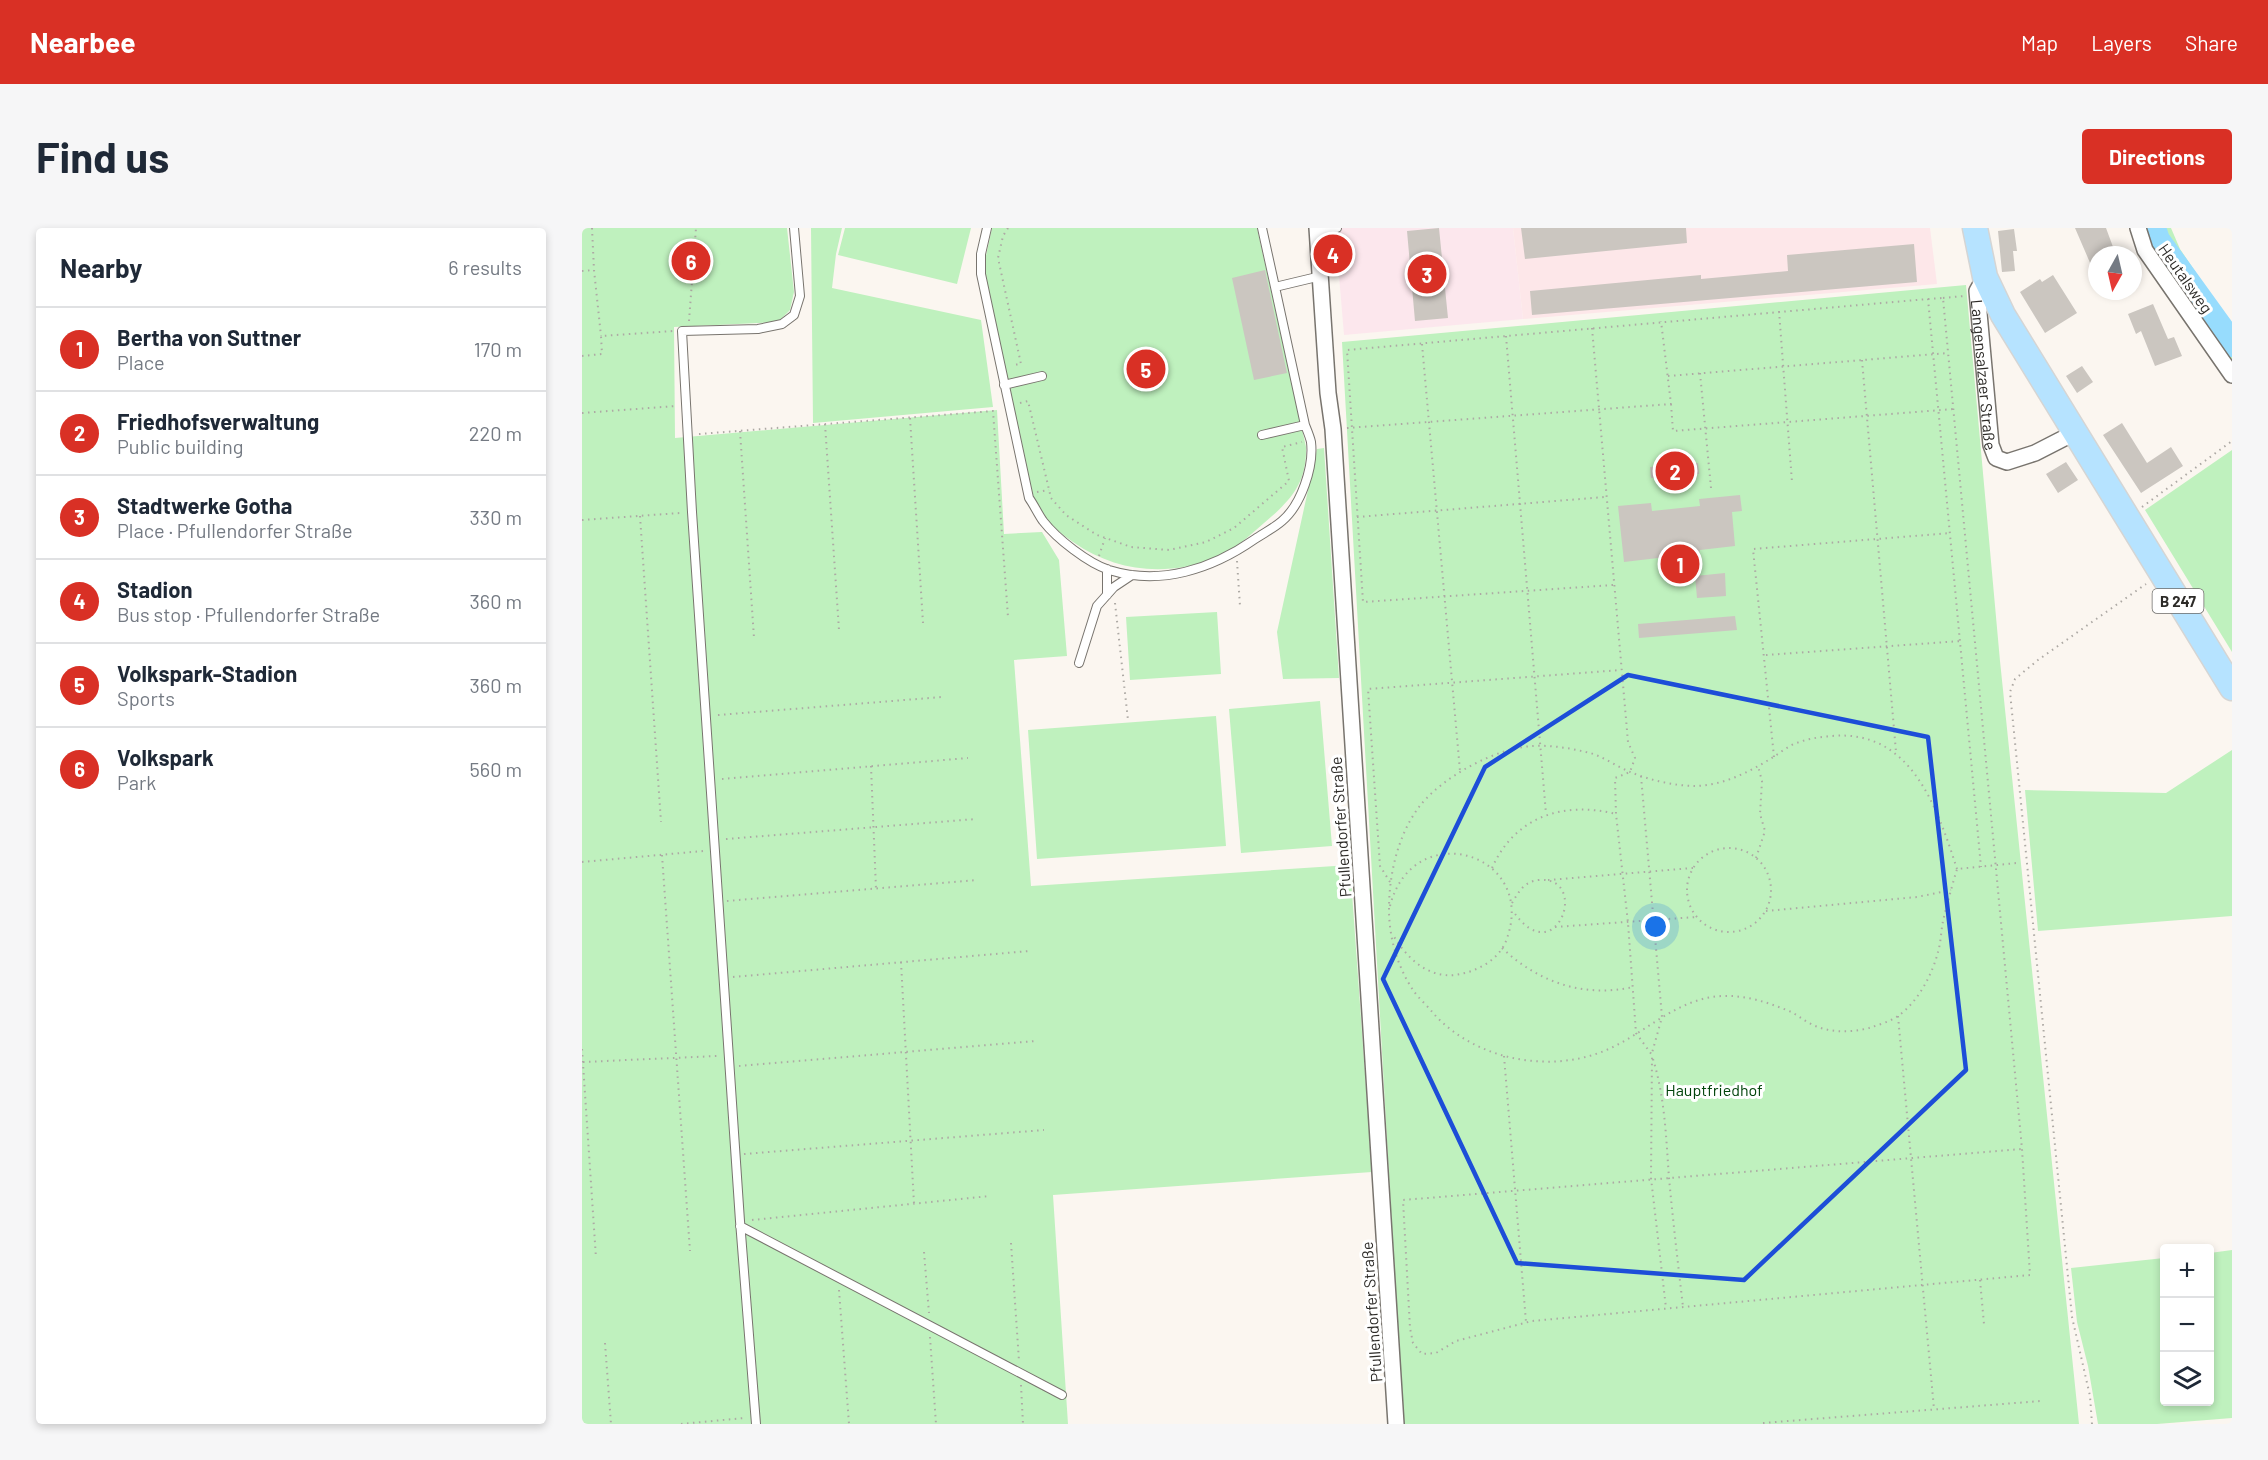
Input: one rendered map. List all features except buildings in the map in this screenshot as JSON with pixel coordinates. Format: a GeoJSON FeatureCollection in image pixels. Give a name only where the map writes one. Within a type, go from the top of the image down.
{"type":"FeatureCollection","features":[{"type":"Feature","properties":{"kind":"main road","name":"Langensalzaer Straße"},"geometry":{"type":"LineString","coordinates":[[1975,228],[1981,286],[2003,315],[2232,688]]}},
{"type":"Feature","properties":{"kind":"street","name":"Heutalsweg"},"geometry":{"type":"LineString","coordinates":[[2138,228],[2145,250],[2232,375]]}},
{"type":"Feature","properties":{"kind":"street","name":"Pfullendorfer Straße"},"geometry":{"type":"LineString","coordinates":[[1318,229],[1328,393],[1333,429],[1396,1424]]}},
{"type":"Feature","properties":{"kind":"street","name":"Langensalzaer Straße"},"geometry":{"type":"LineString","coordinates":[[1981,286],[1991,445],[1996,458],[2007,462],[2035,453],[2076,432]]}},
{"type":"Feature","properties":{"kind":"lane"},"geometry":{"type":"LineString","coordinates":[[756,1421],[740,1224],[685,406],[685,331],[758,329],[782,324],[794,315],[800,296],[794,228]]}},
{"type":"Feature","properties":{"kind":"lane"},"geometry":{"type":"LineString","coordinates":[[987,228],[981,254],[981,274],[1029,498],[1042,520],[1054,534],[1097,564],[1132,575],[1164,576],[1209,566],[1236,552],[1282,521],[1294,508],[1304,491],[1310,440],[1262,228]]}},
{"type":"Feature","properties":{"kind":"lane"},"geometry":{"type":"LineString","coordinates":[[1318,229],[1336,228]]}},
{"type":"Feature","properties":{"kind":"lane"},"geometry":{"type":"LineString","coordinates":[[1275,287],[1321,276]]}},
{"type":"Feature","properties":{"kind":"lane"},"geometry":{"type":"LineString","coordinates":[[1004,385],[1041,376]]}},
{"type":"Feature","properties":{"kind":"lane"},"geometry":{"type":"LineString","coordinates":[[1262,435],[1305,425]]}},
{"type":"Feature","properties":{"kind":"lane"},"geometry":{"type":"LineString","coordinates":[[1107,569],[1107,595]]}},
{"type":"Feature","properties":{"kind":"lane"},"geometry":{"type":"LineString","coordinates":[[1079,663],[1096,606],[1114,588],[1132,575]]}},
{"type":"Feature","properties":{"kind":"lane"},"geometry":{"type":"LineString","coordinates":[[740,1224],[1062,1395]]}},
{"type":"Feature","properties":{"kind":"path"},"geometry":{"type":"LineString","coordinates":[[582,356],[602,354],[592,228]]}},
{"type":"Feature","properties":{"kind":"path"},"geometry":{"type":"LineString","coordinates":[[601,336],[685,331],[696,228]]}},
{"type":"Feature","properties":{"kind":"path"},"geometry":{"type":"LineString","coordinates":[[1000,368],[1021,363],[998,258],[1003,236],[1008,228]]}},
{"type":"Feature","properties":{"kind":"path"},"geometry":{"type":"LineString","coordinates":[[582,271],[594,270]]}},
{"type":"Feature","properties":{"kind":"path"},"geometry":{"type":"LineString","coordinates":[[1613,585],[1363,602],[1347,350],[1943,298],[1981,286]]}},
{"type":"Feature","properties":{"kind":"path"},"geometry":{"type":"LineString","coordinates":[[1943,298],[2022,1149],[2030,1275],[1526,1322],[1456,1341],[1436,1353],[1422,1354],[1413,1342],[1410,1328],[1403,1200],[1669,1176],[2022,1149]]}},
{"type":"Feature","properties":{"kind":"path"},"geometry":{"type":"LineString","coordinates":[[1928,299],[1981,867]]}},
{"type":"Feature","properties":{"kind":"path"},"geometry":{"type":"LineString","coordinates":[[1779,311],[1792,482]]}},
{"type":"Feature","properties":{"kind":"path"},"geometry":{"type":"LineString","coordinates":[[1661,321],[1673,431],[1954,409]]}},
{"type":"Feature","properties":{"kind":"path"},"geometry":{"type":"LineString","coordinates":[[1592,328],[1628,742],[1635,758],[1630,772],[1615,778],[1616,814],[1624,875],[1636,1034],[1652,1055],[1661,1083],[1683,1307]]}},
{"type":"Feature","properties":{"kind":"path"},"geometry":{"type":"LineString","coordinates":[[1506,336],[1546,814]]}},
{"type":"Feature","properties":{"kind":"path"},"geometry":{"type":"LineString","coordinates":[[1422,344],[1460,771]]}},
{"type":"Feature","properties":{"kind":"path"},"geometry":{"type":"LineString","coordinates":[[1668,376],[1948,353]]}},
{"type":"Feature","properties":{"kind":"path"},"geometry":{"type":"LineString","coordinates":[[1862,360],[1896,752]]}},
{"type":"Feature","properties":{"kind":"path"},"geometry":{"type":"LineString","coordinates":[[1700,373],[1711,488]]}},
{"type":"Feature","properties":{"kind":"path"},"geometry":{"type":"LineString","coordinates":[[1008,406],[1028,401],[1051,498],[1066,515],[1105,538],[1131,547],[1170,550],[1206,542],[1234,528],[1289,481],[1282,447],[1310,440]]}},
{"type":"Feature","properties":{"kind":"path"},"geometry":{"type":"LineString","coordinates":[[1333,429],[1671,404]]}},
{"type":"Feature","properties":{"kind":"path"},"geometry":{"type":"LineString","coordinates":[[582,413],[685,406]]}},
{"type":"Feature","properties":{"kind":"path"},"geometry":{"type":"LineString","coordinates":[[687,435],[993,411],[1008,617]]}},
{"type":"Feature","properties":{"kind":"path"},"geometry":{"type":"LineString","coordinates":[[910,418],[923,623]]}},
{"type":"Feature","properties":{"kind":"path"},"geometry":{"type":"LineString","coordinates":[[825,424],[839,630]]}},
{"type":"Feature","properties":{"kind":"path"},"geometry":{"type":"LineString","coordinates":[[740,431],[754,638]]}},
{"type":"Feature","properties":{"kind":"path"},"geometry":{"type":"LineString","coordinates":[[2140,508],[2232,441]]}},
{"type":"Feature","properties":{"kind":"path"},"geometry":{"type":"LineString","coordinates":[[1357,517],[1605,497]]}},
{"type":"Feature","properties":{"kind":"path"},"geometry":{"type":"LineString","coordinates":[[582,520],[692,512]]}},
{"type":"Feature","properties":{"kind":"path"},"geometry":{"type":"LineString","coordinates":[[640,516],[661,822]]}},
{"type":"Feature","properties":{"kind":"path"},"geometry":{"type":"LineString","coordinates":[[1774,757],[1753,549],[1951,533]]}},
{"type":"Feature","properties":{"kind":"path"},"geometry":{"type":"LineString","coordinates":[[1097,564],[1105,538]]}},
{"type":"Feature","properties":{"kind":"path"},"geometry":{"type":"LineString","coordinates":[[1236,552],[1240,606]]}},
{"type":"Feature","properties":{"kind":"path"},"geometry":{"type":"LineString","coordinates":[[2092,1424],[2090,1396],[2072,1317],[2010,692],[2015,679],[2038,660],[2161,573]]}},
{"type":"Feature","properties":{"kind":"path"},"geometry":{"type":"LineString","coordinates":[[1114,588],[1128,720]]}},
{"type":"Feature","properties":{"kind":"path"},"geometry":{"type":"LineString","coordinates":[[1765,655],[1961,641]]}},
{"type":"Feature","properties":{"kind":"path"},"geometry":{"type":"LineString","coordinates":[[1391,883],[1380,866],[1368,689],[1621,670]]}},
{"type":"Feature","properties":{"kind":"path"},"geometry":{"type":"LineString","coordinates":[[706,716],[942,697]]}},
{"type":"Feature","properties":{"kind":"path"},"geometry":{"type":"LineString","coordinates":[[1846,734],[1868,738],[1896,752],[1917,776],[1943,826],[1957,869],[1939,951],[1930,974],[1917,996],[1898,1016],[1879,1025],[1856,1031],[1832,1031],[1811,1025],[1793,1013],[1740,996],[1715,996],[1693,1001],[1604,1051],[1564,1062],[1504,1056],[1476,1046],[1444,1024],[1413,990],[1394,951],[1389,912],[1391,872],[1402,839],[1419,807],[1460,771],[1501,753],[1529,746],[1560,747],[1592,753],[1641,776],[1694,786],[1716,784],[1758,766],[1794,744],[1819,737],[1846,734]]}},
{"type":"Feature","properties":{"kind":"path"},"geometry":{"type":"LineString","coordinates":[[710,780],[968,758]]}},
{"type":"Feature","properties":{"kind":"path"},"geometry":{"type":"LineString","coordinates":[[871,766],[876,889]]}},
{"type":"Feature","properties":{"kind":"path"},"geometry":{"type":"LineString","coordinates":[[1756,858],[1765,831],[1760,814],[1762,781],[1758,766]]}},
{"type":"Feature","properties":{"kind":"path"},"geometry":{"type":"LineString","coordinates":[[1641,776],[1662,1017],[1652,1055],[1651,1178],[1666,1308]]}},
{"type":"Feature","properties":{"kind":"path"},"geometry":{"type":"LineString","coordinates":[[1492,868],[1506,844],[1522,828],[1546,814],[1573,808],[1616,814]]}},
{"type":"Feature","properties":{"kind":"path"},"geometry":{"type":"LineString","coordinates":[[714,839],[976,819]]}},
{"type":"Feature","properties":{"kind":"path"},"geometry":{"type":"LineString","coordinates":[[1727,848],[1740,850],[1756,858],[1769,876],[1772,889],[1766,911],[1755,924],[1743,930],[1730,932],[1715,930],[1703,923],[1697,917],[1688,899],[1687,884],[1693,868],[1713,851],[1727,848]]}},
{"type":"Feature","properties":{"kind":"path"},"geometry":{"type":"LineString","coordinates":[[582,862],[715,850]]}},
{"type":"Feature","properties":{"kind":"path"},"geometry":{"type":"LineString","coordinates":[[1389,912],[1393,895],[1402,878],[1415,864],[1432,856],[1454,853],[1474,857],[1492,868],[1505,885],[1512,903],[1512,926],[1502,948],[1490,962],[1471,972],[1452,975],[1433,972],[1416,964],[1402,950],[1392,933]]}},
{"type":"Feature","properties":{"kind":"path"},"geometry":{"type":"LineString","coordinates":[[662,855],[690,1251]]}},
{"type":"Feature","properties":{"kind":"path"},"geometry":{"type":"LineString","coordinates":[[1957,869],[2017,863]]}},
{"type":"Feature","properties":{"kind":"path"},"geometry":{"type":"LineString","coordinates":[[1512,903],[1523,886],[1531,881],[1693,868]]}},
{"type":"Feature","properties":{"kind":"path"},"geometry":{"type":"LineString","coordinates":[[718,902],[978,880]]}},
{"type":"Feature","properties":{"kind":"path"},"geometry":{"type":"LineString","coordinates":[[1548,880],[1561,890],[1565,897],[1565,914],[1555,927]]}},
{"type":"Feature","properties":{"kind":"path"},"geometry":{"type":"LineString","coordinates":[[1766,911],[1917,897],[1951,890]]}},
{"type":"Feature","properties":{"kind":"path"},"geometry":{"type":"LineString","coordinates":[[1513,911],[1523,925],[1540,932],[1555,927],[1697,917]]}},
{"type":"Feature","properties":{"kind":"path"},"geometry":{"type":"LineString","coordinates":[[1502,948],[1528,970],[1561,985],[1581,990],[1616,990],[1632,987]]}},
{"type":"Feature","properties":{"kind":"path"},"geometry":{"type":"LineString","coordinates":[[724,978],[1029,951]]}},
{"type":"Feature","properties":{"kind":"path"},"geometry":{"type":"LineString","coordinates":[[901,962],[914,1204]]}},
{"type":"Feature","properties":{"kind":"path"},"geometry":{"type":"LineString","coordinates":[[1898,1016],[1934,1409]]}},
{"type":"Feature","properties":{"kind":"path"},"geometry":{"type":"LineString","coordinates":[[730,1067],[1035,1041]]}},
{"type":"Feature","properties":{"kind":"path"},"geometry":{"type":"LineString","coordinates":[[582,1049],[596,1258]]}},
{"type":"Feature","properties":{"kind":"path"},"geometry":{"type":"LineString","coordinates":[[583,1062],[729,1055]]}},
{"type":"Feature","properties":{"kind":"path"},"geometry":{"type":"LineString","coordinates":[[1504,1056],[1526,1322]]}},
{"type":"Feature","properties":{"kind":"path"},"geometry":{"type":"LineString","coordinates":[[736,1155],[1044,1130]]}},
{"type":"Feature","properties":{"kind":"path"},"geometry":{"type":"LineString","coordinates":[[740,1224],[990,1196]]}},
{"type":"Feature","properties":{"kind":"path"},"geometry":{"type":"LineString","coordinates":[[1011,1243],[1023,1424]]}},
{"type":"Feature","properties":{"kind":"path"},"geometry":{"type":"LineString","coordinates":[[838,1278],[849,1424]]}},
{"type":"Feature","properties":{"kind":"path"},"geometry":{"type":"LineString","coordinates":[[1980,1280],[1984,1324]]}},
{"type":"Feature","properties":{"kind":"path"},"geometry":{"type":"LineString","coordinates":[[605,1344],[610,1424]]}},
{"type":"Feature","properties":{"kind":"path"},"geometry":{"type":"LineString","coordinates":[[1763,1424],[2041,1401]]}},
{"type":"Feature","properties":{"kind":"path"},"geometry":{"type":"LineString","coordinates":[[681,1424],[756,1421]]}},
{"type":"Feature","properties":{"kind":"highlighted area"},"geometry":{"type":"Polygon","coordinates":[[[1628,675],[1928,737],[1966,1070],[1744,1280],[1517,1263],[1383,979],[1485,767],[1628,675]]]}},
{"type":"Feature","properties":{"kind":"shaded area"},"geometry":{"type":"Polygon","coordinates":[[[1335,228],[1513,228],[1523,319],[1344,335],[1335,228]]]}},
{"type":"Feature","properties":{"kind":"shaded area"},"geometry":{"type":"Polygon","coordinates":[[[1513,228],[1930,228],[1937,284],[1523,319],[1513,228]]]}},
{"type":"Feature","properties":{"kind":"green space"},"geometry":{"type":"Polygon","coordinates":[[[582,228],[787,228],[794,292],[790,310],[778,322],[674,327],[675,438],[997,410],[1004,534],[1042,532],[1059,560],[1067,656],[1014,660],[1031,886],[1350,865],[1372,1172],[1053,1195],[1068,1424],[582,1424],[582,228]]]}},
{"type":"Feature","properties":{"kind":"green space"},"geometry":{"type":"Polygon","coordinates":[[[811,228],[842,228],[832,288],[981,320],[993,407],[813,423],[811,228]]]}},
{"type":"Feature","properties":{"kind":"green space"},"geometry":{"type":"Polygon","coordinates":[[[845,228],[971,228],[957,284],[838,255],[845,228]]]}},
{"type":"Feature","properties":{"kind":"green space"},"geometry":{"type":"Polygon","coordinates":[[[992,228],[1257,228],[1306,447],[1306,460],[1300,482],[1282,507],[1229,551],[1216,558],[1179,568],[1142,568],[1106,560],[1073,542],[1052,526],[1040,511],[1031,490],[987,290],[985,260],[992,228]]]}},
{"type":"Feature","properties":{"kind":"green space"},"geometry":{"type":"Polygon","coordinates":[[[2144,228],[2171,228],[2180,249],[2232,326],[2232,363],[2150,245],[2144,228]]]}},
{"type":"Feature","properties":{"kind":"green space","name":"Hauptfriedhof"},"geometry":{"type":"Polygon","coordinates":[[[1966,285],[2000,661],[2079,1424],[1403,1424],[1342,342],[1966,285]]]}},
{"type":"Feature","properties":{"kind":"green space"},"geometry":{"type":"Polygon","coordinates":[[[1324,448],[1339,678],[1283,679],[1277,632],[1317,449],[1324,448]]]}},
{"type":"Feature","properties":{"kind":"green space"},"geometry":{"type":"Polygon","coordinates":[[[2232,450],[2232,652],[2145,510],[2232,450]]]}},
{"type":"Feature","properties":{"kind":"green space"},"geometry":{"type":"Polygon","coordinates":[[[1217,612],[1221,674],[1130,680],[1126,617],[1217,612]]]}},
{"type":"Feature","properties":{"kind":"green space"},"geometry":{"type":"Polygon","coordinates":[[[1320,701],[1332,846],[1241,853],[1229,709],[1320,701]]]}},
{"type":"Feature","properties":{"kind":"green space"},"geometry":{"type":"Polygon","coordinates":[[[1216,716],[1226,846],[1037,859],[1028,730],[1216,716]]]}},
{"type":"Feature","properties":{"kind":"green space"},"geometry":{"type":"Polygon","coordinates":[[[2232,750],[2232,916],[2038,931],[2025,790],[2166,793],[2232,750]]]}},
{"type":"Feature","properties":{"kind":"green space"},"geometry":{"type":"Polygon","coordinates":[[[2232,1250],[2232,1418],[2157,1424],[2098,1424],[2088,1366],[2077,1322],[2071,1268],[2160,1258],[2160,1406],[2214,1406],[2214,1252],[2232,1250]]]}},
{"type":"Feature","properties":{"kind":"waterway"},"geometry":{"type":"LineString","coordinates":[[2153,228],[2157,240],[2232,344]]}},
{"type":"Feature","properties":{"kind":"place","name":"Stadion"},"geometry":{"type":"Point","coordinates":[1333,254]}},
{"type":"Feature","properties":{"kind":"place","name":"Volkspark"},"geometry":{"type":"Point","coordinates":[691,261]}},
{"type":"Feature","properties":{"kind":"place","name":"Stadtwerke Gotha"},"geometry":{"type":"Point","coordinates":[1427,274]}},
{"type":"Feature","properties":{"kind":"place","name":"Volkspark-Stadion"},"geometry":{"type":"Point","coordinates":[1146,369]}},
{"type":"Feature","properties":{"kind":"place","name":"Friedhofsverwaltung"},"geometry":{"type":"Point","coordinates":[1675,471]}},
{"type":"Feature","properties":{"kind":"place","name":"Bertha von Suttner"},"geometry":{"type":"Point","coordinates":[1680,564]}}]}
